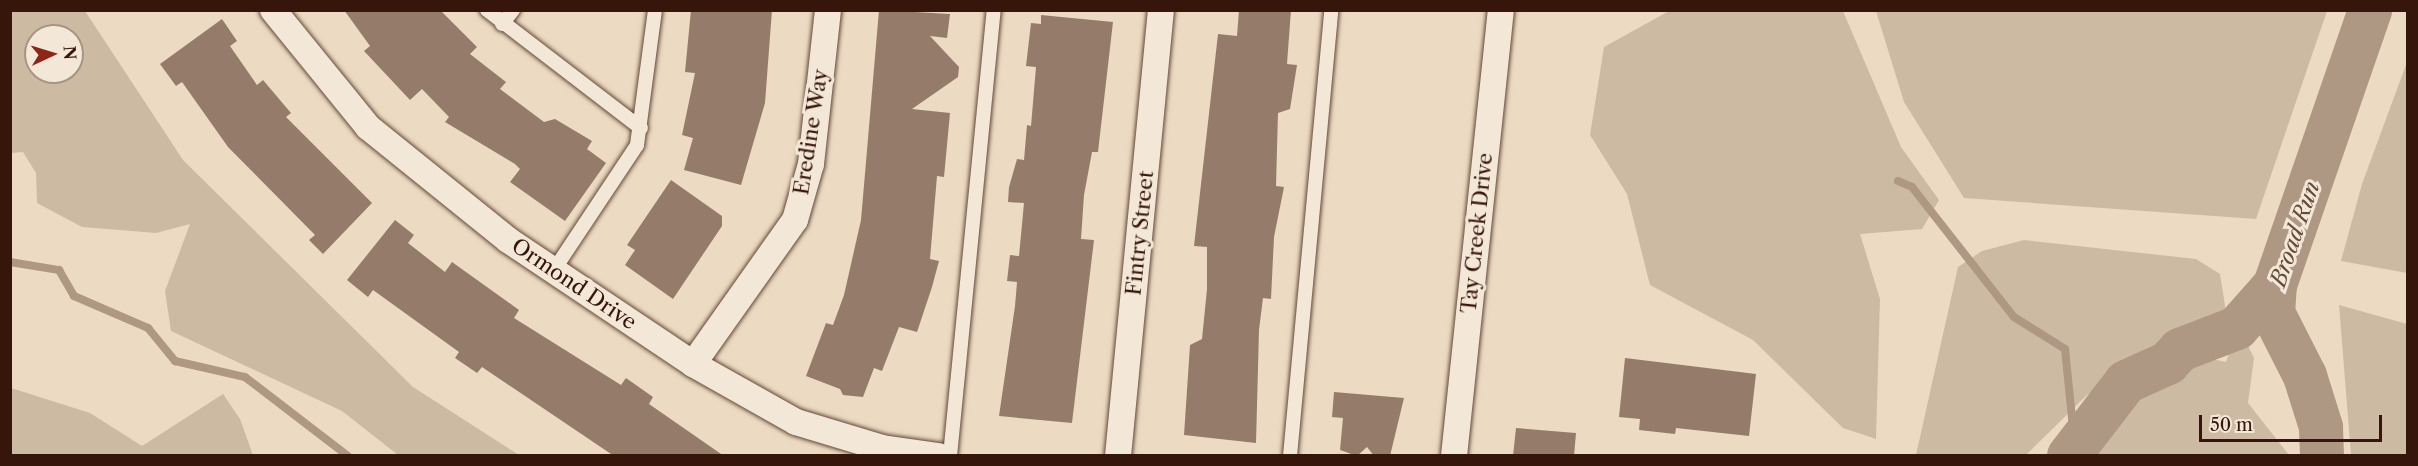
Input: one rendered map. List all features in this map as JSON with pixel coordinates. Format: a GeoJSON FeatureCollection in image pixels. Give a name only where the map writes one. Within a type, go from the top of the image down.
{"type":"FeatureCollection","features":[{"type":"Feature","properties":{"kind":"street","name":"Ormond Drive"},"geometry":{"type":"LineString","coordinates":[[273,10],[368,127],[554,270],[693,364],[796,422],[882,448],[938,456]]}},
{"type":"Feature","properties":{"kind":"street","name":"Eredine Way"},"geometry":{"type":"LineString","coordinates":[[693,364],[795,220],[811,164],[828,10]]}},
{"type":"Feature","properties":{"kind":"street","name":"Fintry Street"},"geometry":{"type":"LineString","coordinates":[[1118,456],[1161,10]]}},
{"type":"Feature","properties":{"kind":"street","name":"Tay Creek Drive"},"geometry":{"type":"LineString","coordinates":[[1454,456],[1501,10]]}},
{"type":"Feature","properties":{"kind":"lane"},"geometry":{"type":"LineString","coordinates":[[487,10],[502,24],[641,128]]}},
{"type":"Feature","properties":{"kind":"lane"},"geometry":{"type":"LineString","coordinates":[[502,24],[513,10]]}},
{"type":"Feature","properties":{"kind":"lane"},"geometry":{"type":"LineString","coordinates":[[554,270],[628,162],[641,128],[655,10]]}},
{"type":"Feature","properties":{"kind":"lane"},"geometry":{"type":"LineString","coordinates":[[950,456],[994,10]]}},
{"type":"Feature","properties":{"kind":"lane"},"geometry":{"type":"LineString","coordinates":[[1290,456],[1331,10]]}},
{"type":"Feature","properties":{"kind":"shaded area"},"geometry":{"type":"Polygon","coordinates":[[[11,10],[85,11],[183,160],[413,387],[519,455],[398,455],[342,411],[171,331],[165,291],[190,224],[156,233],[82,227],[37,203],[36,173],[23,152],[11,153],[11,10]]]}},
{"type":"Feature","properties":{"kind":"shaded area"},"geometry":{"type":"Polygon","coordinates":[[[1876,10],[2327,11],[2256,219],[1964,198],[1904,102],[1876,10]]]}},
{"type":"Feature","properties":{"kind":"shaded area"},"geometry":{"type":"Polygon","coordinates":[[[1669,11],[1843,11],[1901,147],[1939,200],[1922,229],[1860,234],[1880,299],[1876,439],[1843,428],[1753,340],[1650,285],[1627,194],[1590,135],[1604,47],[1669,11]]]}},
{"type":"Feature","properties":{"kind":"shaded area"},"geometry":{"type":"Polygon","coordinates":[[[2407,62],[2407,273],[2341,261],[2362,184],[2407,62]]]}},
{"type":"Feature","properties":{"kind":"shaded area"},"geometry":{"type":"Polygon","coordinates":[[[2024,240],[2196,259],[2220,274],[2226,312],[2188,330],[2166,351],[2121,371],[2087,395],[2026,455],[1916,455],[1958,267],[1982,251],[2024,240]]]}},
{"type":"Feature","properties":{"kind":"shaded area"},"geometry":{"type":"Polygon","coordinates":[[[2339,305],[2407,324],[2407,455],[2351,455],[2339,305]]]}},
{"type":"Feature","properties":{"kind":"shaded area"},"geometry":{"type":"Polygon","coordinates":[[[2245,340],[2254,358],[2248,403],[2289,455],[2093,455],[2105,424],[2143,380],[2202,357],[2226,362],[2231,348],[2245,340]]]}},
{"type":"Feature","properties":{"kind":"shaded area"},"geometry":{"type":"Polygon","coordinates":[[[11,388],[90,413],[142,446],[223,394],[240,419],[253,455],[11,455],[11,388]]]}},
{"type":"Feature","properties":{"kind":"building"},"geometry":{"type":"Polygon","coordinates":[[[344,10],[440,10],[477,47],[470,54],[506,82],[500,89],[544,122],[555,119],[592,141],[587,149],[606,163],[565,221],[510,182],[520,169],[515,164],[445,122],[449,117],[422,89],[410,100],[364,51],[370,46],[344,10]]]}},
{"type":"Feature","properties":{"kind":"building"},"geometry":{"type":"Polygon","coordinates":[[[691,10],[772,10],[765,103],[741,185],[684,170],[693,138],[682,135],[695,73],[685,72],[691,10]]]}},
{"type":"Feature","properties":{"kind":"building"},"geometry":{"type":"Polygon","coordinates":[[[879,10],[950,14],[947,38],[930,36],[959,67],[958,77],[912,109],[950,113],[944,177],[937,176],[930,259],[939,261],[932,287],[917,332],[899,327],[882,371],[874,368],[863,397],[843,395],[840,389],[806,376],[826,323],[833,325],[844,295],[861,220],[879,10]]]}},
{"type":"Feature","properties":{"kind":"building"},"geometry":{"type":"Polygon","coordinates":[[[1239,10],[1291,10],[1287,64],[1297,65],[1290,109],[1278,113],[1276,186],[1284,187],[1274,237],[1271,299],[1263,298],[1259,330],[1256,443],[1184,435],[1190,345],[1202,339],[1207,289],[1207,247],[1194,246],[1218,34],[1237,36],[1239,10]]]}},
{"type":"Feature","properties":{"kind":"building"},"geometry":{"type":"Polygon","coordinates":[[[1041,15],[1113,22],[1098,152],[1092,152],[1084,195],[1081,239],[1094,240],[1072,423],[999,416],[1017,282],[1007,281],[1010,255],[1019,256],[1024,203],[1008,202],[1009,187],[1017,159],[1024,160],[1027,125],[1031,126],[1036,67],[1026,66],[1031,23],[1041,24],[1041,15]]]}},
{"type":"Feature","properties":{"kind":"building"},"geometry":{"type":"Polygon","coordinates":[[[222,19],[237,41],[230,46],[257,85],[263,80],[291,113],[286,117],[372,203],[323,254],[309,240],[315,235],[228,147],[182,82],[176,86],[160,64],[222,19]]]}},
{"type":"Feature","properties":{"kind":"building"},"geometry":{"type":"Polygon","coordinates":[[[671,180],[722,216],[722,226],[673,299],[625,265],[635,250],[627,245],[671,180]]]}},
{"type":"Feature","properties":{"kind":"building"},"geometry":{"type":"Polygon","coordinates":[[[395,220],[414,235],[408,243],[445,272],[452,262],[519,310],[514,318],[621,385],[626,378],[653,397],[649,404],[724,456],[614,456],[482,367],[477,373],[455,358],[459,352],[373,290],[368,297],[347,280],[395,220]]]}},
{"type":"Feature","properties":{"kind":"building"},"geometry":{"type":"Polygon","coordinates":[[[1625,358],[1756,374],[1749,436],[1676,428],[1675,434],[1639,430],[1640,419],[1619,417],[1625,358]]]}},
{"type":"Feature","properties":{"kind":"building"},"geometry":{"type":"Polygon","coordinates":[[[1334,392],[1404,398],[1390,456],[1374,456],[1367,447],[1357,456],[1340,450],[1343,418],[1332,417],[1334,392]]]}},
{"type":"Feature","properties":{"kind":"building"},"geometry":{"type":"Polygon","coordinates":[[[1516,428],[1576,433],[1574,456],[1513,456],[1516,428]]]}},
{"type":"Feature","properties":{"kind":"waterway","name":"Broad Run"},"geometry":{"type":"LineString","coordinates":[[2322,456],[2321,427],[2305,376],[2273,313],[2275,285],[2370,10]]}},
{"type":"Feature","properties":{"kind":"waterway"},"geometry":{"type":"LineString","coordinates":[[1898,181],[1912,187],[2014,317],[2065,349],[2075,447]]}},
{"type":"Feature","properties":{"kind":"waterway"},"geometry":{"type":"LineString","coordinates":[[10,262],[59,270],[74,296],[148,328],[175,361],[245,377],[348,456]]}},
{"type":"Feature","properties":{"kind":"waterway"},"geometry":{"type":"LineString","coordinates":[[2069,456],[2126,382],[2168,363],[2180,350],[2237,328],[2275,285]]}}]}
